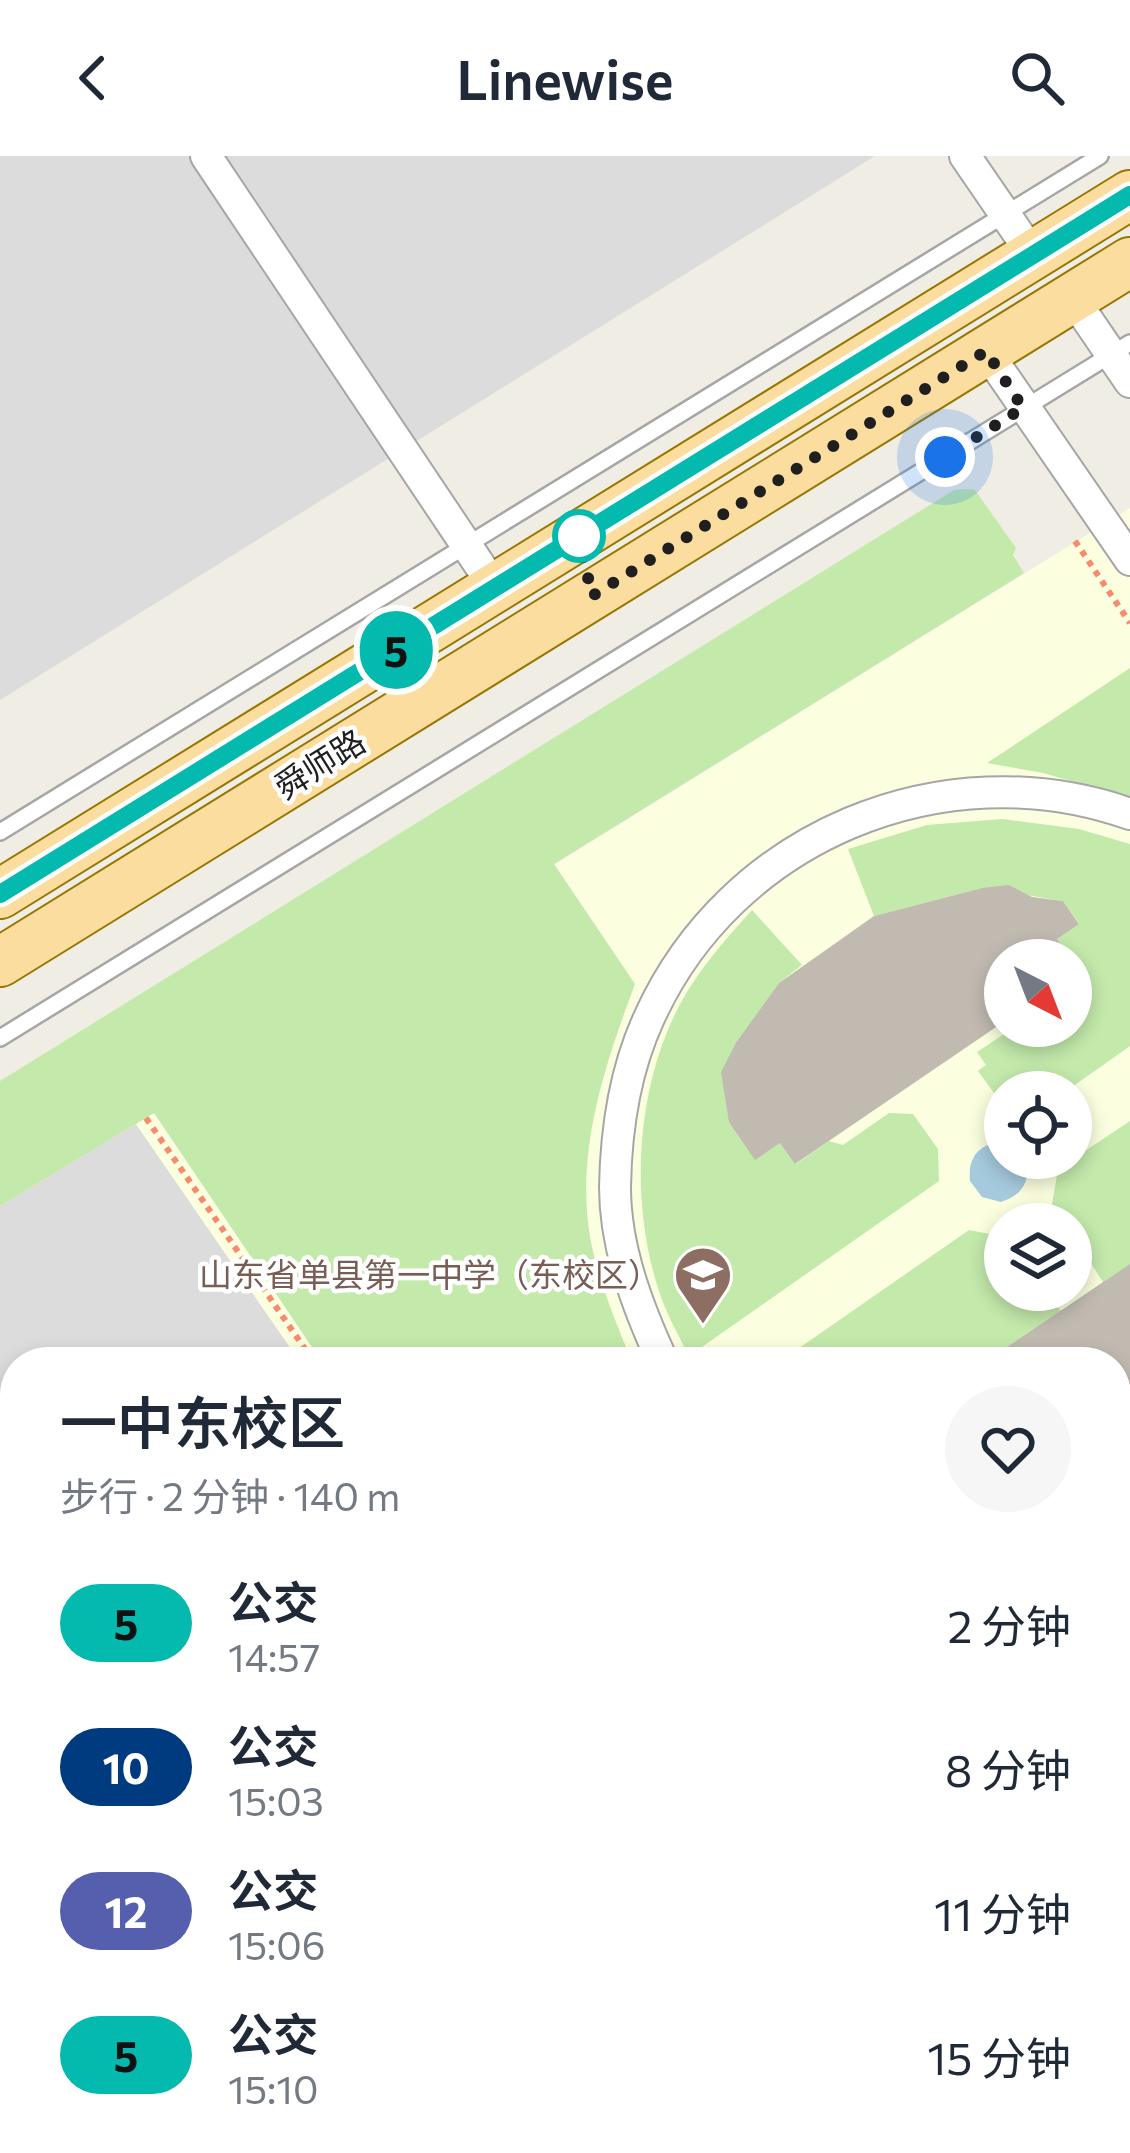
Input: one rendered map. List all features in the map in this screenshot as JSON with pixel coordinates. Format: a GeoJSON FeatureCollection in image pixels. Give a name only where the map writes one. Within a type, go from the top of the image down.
{"type":"FeatureCollection","features":[{"type":"Feature","properties":{"kind":"main road","name":"舜师路"},"geometry":{"type":"LineString","coordinates":[[0,894],[1130,195]]}},
{"type":"Feature","properties":{"kind":"main road","name":"舜师路"},"geometry":{"type":"LineString","coordinates":[[0,962],[1130,262]]}},
{"type":"Feature","properties":{"kind":"street"},"geometry":{"type":"LineString","coordinates":[[206,156],[495,588]]}},
{"type":"Feature","properties":{"kind":"street"},"geometry":{"type":"LineString","coordinates":[[965,156],[1033,255]]}},
{"type":"Feature","properties":{"kind":"street"},"geometry":{"type":"LineString","coordinates":[[1072,297],[1130,382]]}},
{"type":"Feature","properties":{"kind":"street"},"geometry":{"type":"LineString","coordinates":[[986,351],[1130,560]]}},
{"type":"Feature","properties":{"kind":"street"},"geometry":{"type":"LineString","coordinates":[[657,1347],[629,1279],[615,1191],[622,1103],[649,1018],[694,942],[755,878],[830,830],[913,800],[1000,790],[1088,800],[1130,814]]}},
{"type":"Feature","properties":{"kind":"lane"},"geometry":{"type":"LineString","coordinates":[[0,832],[1100,156]]}},
{"type":"Feature","properties":{"kind":"lane"},"geometry":{"type":"LineString","coordinates":[[0,1038],[1130,343]]}},
{"type":"Feature","properties":{"kind":"path"},"geometry":{"type":"LineString","coordinates":[[1075,542],[1130,623]]}},
{"type":"Feature","properties":{"kind":"path"},"geometry":{"type":"LineString","coordinates":[[146,1118],[304,1347]]}},
{"type":"Feature","properties":{"kind":"shaded area"},"geometry":{"type":"Polygon","coordinates":[[[0,156],[875,156],[0,700],[0,156]]]}},
{"type":"Feature","properties":{"kind":"shaded area","name":"山东省单县第一中学（东校区）"},"geometry":{"type":"Polygon","coordinates":[[[1130,508],[1130,1347],[290,1347],[136,1124],[1130,508]]]}},
{"type":"Feature","properties":{"kind":"shaded area"},"geometry":{"type":"Polygon","coordinates":[[[136,1124],[290,1347],[0,1347],[0,1206],[136,1124]]]}},
{"type":"Feature","properties":{"kind":"green space"},"geometry":{"type":"Polygon","coordinates":[[[954,490],[975,490],[1016,548],[1013,555],[1024,573],[554,864],[635,984],[603,1080],[586,1180],[592,1247],[626,1347],[312,1347],[154,1113],[0,1206],[0,1081],[954,490]]]}},
{"type":"Feature","properties":{"kind":"green space"},"geometry":{"type":"Polygon","coordinates":[[[1130,668],[1130,798],[1043,773],[987,763],[1130,668]]]}},
{"type":"Feature","properties":{"kind":"green space"},"geometry":{"type":"Polygon","coordinates":[[[1002,819],[1079,829],[1130,844],[1130,1046],[1092,1073],[984,1071],[984,1079],[978,1071],[986,1065],[977,1052],[984,1047],[1092,1047],[1092,939],[1057,939],[1079,923],[1063,901],[982,888],[874,916],[848,849],[927,825],[1002,819]]]}},
{"type":"Feature","properties":{"kind":"green space"},"geometry":{"type":"Polygon","coordinates":[[[752,910],[802,965],[779,983],[737,1041],[755,1159],[780,1143],[796,1164],[829,1141],[843,1145],[889,1113],[913,1114],[938,1149],[939,1181],[702,1347],[684,1347],[651,1262],[644,1225],[642,1149],[653,1075],[664,1039],[679,1006],[752,910]]]}},
{"type":"Feature","properties":{"kind":"green space"},"geometry":{"type":"Polygon","coordinates":[[[1130,1121],[1130,1347],[801,1347],[969,1230],[984,1233],[984,1311],[1092,1311],[1092,1290],[1103,1282],[1092,1265],[1092,1203],[1052,1203],[1056,1179],[1092,1179],[1092,1146],[1130,1121]]]}},
{"type":"Feature","properties":{"kind":"water"},"geometry":{"type":"Polygon","coordinates":[[[981,1149],[984,1179],[1026,1179],[1015,1195],[1001,1202],[982,1197],[970,1181],[973,1158],[981,1149]]]}},
{"type":"Feature","properties":{"kind":"building"},"geometry":{"type":"Polygon","coordinates":[[[1009,885],[1032,897],[1063,901],[1079,924],[1057,939],[984,939],[984,1035],[795,1164],[780,1143],[755,1160],[729,1122],[721,1072],[779,983],[874,916],[1009,885]]]}},
{"type":"Feature","properties":{"kind":"building"},"geometry":{"type":"Polygon","coordinates":[[[1130,1264],[1130,1347],[1007,1347],[1060,1311],[1092,1311],[1092,1290],[1130,1264]]]}},
{"type":"Feature","properties":{"kind":"bus line","name":"5"},"geometry":{"type":"LineString","coordinates":[[0,894],[1130,195]]}},
{"type":"Feature","properties":{"kind":"place","name":"山东省单县第一中学（东校区）"},"geometry":{"type":"Point","coordinates":[703,1326]}},
{"type":"Feature","properties":{"kind":"route"},"geometry":{"type":"LineString","coordinates":[[579,536],[592,596],[986,351],[1023,408],[945,457]]}}]}
